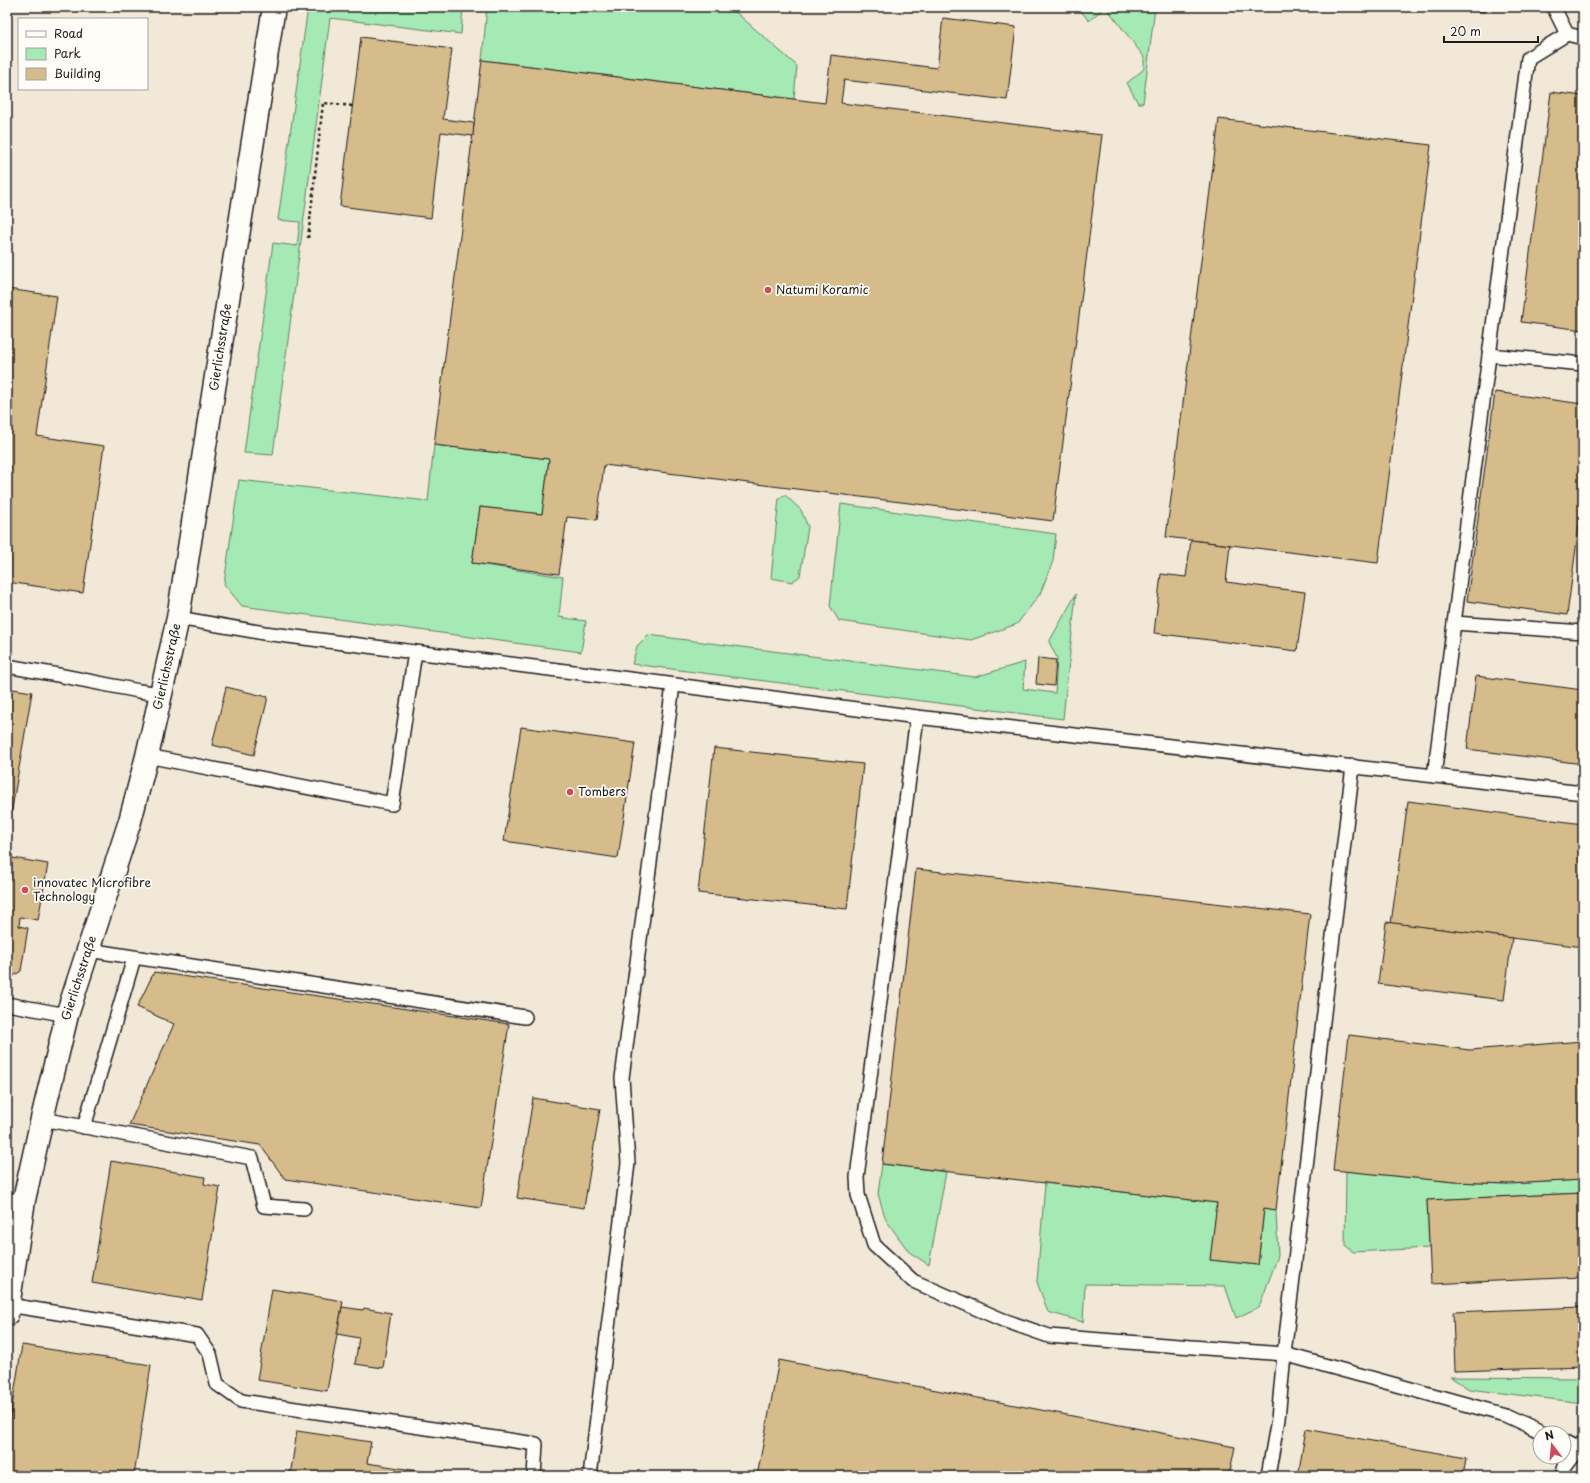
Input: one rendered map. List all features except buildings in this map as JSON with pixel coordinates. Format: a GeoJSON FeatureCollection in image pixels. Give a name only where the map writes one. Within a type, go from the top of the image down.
{"type":"FeatureCollection","features":[{"type":"Feature","properties":{"kind":"street","name":"Gierlichsstraße"},"geometry":{"type":"LineString","coordinates":[[8,1310],[16,1200],[42,1119],[67,1015],[130,821],[147,756],[178,618],[274,7]]}},
{"type":"Feature","properties":{"kind":"lane"},"geometry":{"type":"LineString","coordinates":[[1555,7],[1555,10],[1567,34]]}},
{"type":"Feature","properties":{"kind":"lane"},"geometry":{"type":"LineString","coordinates":[[1434,776],[1528,58],[1567,34],[1583,38]]}},
{"type":"Feature","properties":{"kind":"lane"},"geometry":{"type":"LineString","coordinates":[[1489,355],[1583,364]]}},
{"type":"Feature","properties":{"kind":"lane"},"geometry":{"type":"LineString","coordinates":[[178,618],[264,634],[917,717],[1583,793]]}},
{"type":"Feature","properties":{"kind":"lane"},"geometry":{"type":"LineString","coordinates":[[1454,623],[1583,632]]}},
{"type":"Feature","properties":{"kind":"lane"},"geometry":{"type":"LineString","coordinates":[[147,756],[392,804],[415,652]]}},
{"type":"Feature","properties":{"kind":"lane"},"geometry":{"type":"LineString","coordinates":[[7,666],[139,692],[161,694]]}},
{"type":"Feature","properties":{"kind":"lane"},"geometry":{"type":"LineString","coordinates":[[590,1476],[628,1164],[622,1078],[673,685]]}},
{"type":"Feature","properties":{"kind":"lane"},"geometry":{"type":"LineString","coordinates":[[917,717],[857,1177],[858,1195],[874,1245],[913,1281],[1003,1320],[1050,1336],[1284,1354],[1505,1415],[1532,1427]]}},
{"type":"Feature","properties":{"kind":"lane"},"geometry":{"type":"LineString","coordinates":[[1268,1476],[1278,1419],[1284,1354],[1353,766]]}},
{"type":"Feature","properties":{"kind":"lane"},"geometry":{"type":"LineString","coordinates":[[88,950],[525,1016]]}},
{"type":"Feature","properties":{"kind":"lane"},"geometry":{"type":"LineString","coordinates":[[84,1127],[134,958]]}},
{"type":"Feature","properties":{"kind":"lane"},"geometry":{"type":"LineString","coordinates":[[7,1004],[67,1015]]}},
{"type":"Feature","properties":{"kind":"lane"},"geometry":{"type":"LineString","coordinates":[[42,1119],[252,1158],[264,1206],[304,1209]]}},
{"type":"Feature","properties":{"kind":"lane"},"geometry":{"type":"LineString","coordinates":[[8,1310],[197,1335],[210,1354],[217,1384],[241,1401],[536,1444],[534,1476]]}},
{"type":"Feature","properties":{"kind":"lane"},"geometry":{"type":"LineString","coordinates":[[1562,1476],[1565,1466],[1580,1446]]}},
{"type":"Feature","properties":{"kind":"path"},"geometry":{"type":"LineString","coordinates":[[308,238],[323,103],[353,106]]}},
{"type":"Feature","properties":{"kind":"shaded area"},"geometry":{"type":"Polygon","coordinates":[[[7,7],[1583,7],[1583,1476],[7,1476],[7,7]]]}},
{"type":"Feature","properties":{"kind":"green space"},"geometry":{"type":"Polygon","coordinates":[[[308,7],[463,7],[461,34],[330,18],[273,455],[244,453],[273,243],[297,246],[300,222],[278,220],[308,7]]]}},
{"type":"Feature","properties":{"kind":"green space"},"geometry":{"type":"Polygon","coordinates":[[[487,7],[730,7],[797,66],[794,99],[482,60],[487,7]]]}},
{"type":"Feature","properties":{"kind":"green space"},"geometry":{"type":"Polygon","coordinates":[[[1080,7],[1105,7],[1089,21],[1080,10],[1080,7]]]}},
{"type":"Feature","properties":{"kind":"green space"},"geometry":{"type":"Polygon","coordinates":[[[1106,7],[1155,7],[1143,103],[1138,103],[1127,83],[1144,69],[1144,57],[1106,7]]]}},
{"type":"Feature","properties":{"kind":"green space"},"geometry":{"type":"Polygon","coordinates":[[[434,445],[549,459],[542,514],[480,507],[472,563],[563,577],[559,617],[586,621],[581,652],[242,606],[224,584],[239,480],[428,501],[434,445]]]}},
{"type":"Feature","properties":{"kind":"green space"},"geometry":{"type":"Polygon","coordinates":[[[785,495],[801,510],[808,527],[800,576],[792,582],[771,578],[779,498],[785,495]]]}},
{"type":"Feature","properties":{"kind":"green space"},"geometry":{"type":"Polygon","coordinates":[[[841,504],[1056,534],[1053,561],[1040,594],[1017,624],[971,640],[839,621],[830,606],[841,504]]]}},
{"type":"Feature","properties":{"kind":"green space"},"geometry":{"type":"Polygon","coordinates":[[[1076,594],[1063,719],[632,664],[637,646],[648,635],[975,677],[1025,662],[1023,689],[1055,693],[1057,658],[1049,642],[1076,594]]]}},
{"type":"Feature","properties":{"kind":"green space"},"geometry":{"type":"Polygon","coordinates":[[[882,1164],[946,1172],[929,1265],[909,1252],[886,1220],[878,1194],[882,1164]]]}},
{"type":"Feature","properties":{"kind":"green space"},"geometry":{"type":"Polygon","coordinates":[[[1346,1171],[1455,1182],[1508,1184],[1583,1180],[1583,1193],[1427,1200],[1429,1248],[1353,1252],[1345,1245],[1346,1171]]]}},
{"type":"Feature","properties":{"kind":"green space"},"geometry":{"type":"Polygon","coordinates":[[[1045,1183],[1217,1203],[1211,1260],[1258,1265],[1264,1208],[1276,1210],[1278,1256],[1259,1307],[1236,1318],[1225,1286],[1085,1284],[1083,1322],[1048,1312],[1037,1282],[1045,1183]]]}},
{"type":"Feature","properties":{"kind":"green space"},"geometry":{"type":"Polygon","coordinates":[[[1450,1377],[1583,1378],[1583,1403],[1469,1389],[1450,1377]]]}},
{"type":"Feature","properties":{"kind":"place","name":"Natumi Koramic"},"geometry":{"type":"Point","coordinates":[768,290]}},
{"type":"Feature","properties":{"kind":"place","name":"Tombers"},"geometry":{"type":"Point","coordinates":[570,792]}},
{"type":"Feature","properties":{"kind":"place","name":"innovatec Microfibre Technology"},"geometry":{"type":"Point","coordinates":[25,890]}}]}
